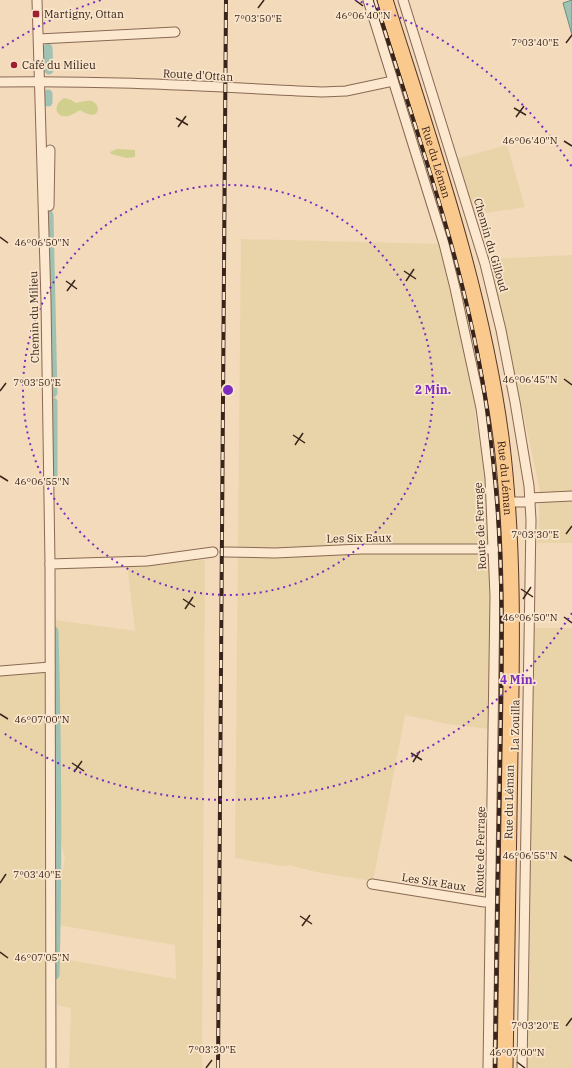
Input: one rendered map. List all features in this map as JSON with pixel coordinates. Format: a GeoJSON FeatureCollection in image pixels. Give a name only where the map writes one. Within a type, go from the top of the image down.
{"type":"FeatureCollection","features":[{"type":"Feature","properties":{"kind":"main road","name":"Rue du Léman"},"geometry":{"type":"LineString","coordinates":[[385,0],[450,209],[480,319],[500,430],[507,502],[511,570],[512,638],[505,1068]]}},
{"type":"Feature","properties":{"kind":"street","name":"Chemin du Milieu"},"geometry":{"type":"LineString","coordinates":[[37,0],[46,301],[50,564],[51,1068]]}},
{"type":"Feature","properties":{"kind":"street","name":"Route de Ferrage"},"geometry":{"type":"LineString","coordinates":[[368,0],[445,248],[464,325],[481,408],[490,478],[494,549],[495,629],[488,1068]]}},
{"type":"Feature","properties":{"kind":"street","name":"Chemin du Gilloud"},"geometry":{"type":"LineString","coordinates":[[403,0],[420,59],[485,264],[501,330],[514,395],[530,500]]}},
{"type":"Feature","properties":{"kind":"street"},"geometry":{"type":"LineString","coordinates":[[39,39],[176,32]]}},
{"type":"Feature","properties":{"kind":"street","name":"Route d'Ottan"},"geometry":{"type":"LineString","coordinates":[[0,82],[39,81],[139,84],[322,92],[346,91],[394,81]]}},
{"type":"Feature","properties":{"kind":"street"},"geometry":{"type":"LineString","coordinates":[[49,206],[50,150]]}},
{"type":"Feature","properties":{"kind":"street"},"geometry":{"type":"LineString","coordinates":[[507,502],[572,496]]}},
{"type":"Feature","properties":{"kind":"street","name":"La Zouilla"},"geometry":{"type":"LineString","coordinates":[[522,1068],[530,500]]}},
{"type":"Feature","properties":{"kind":"street","name":"Les Six Eaux"},"geometry":{"type":"LineString","coordinates":[[225,552],[275,553],[362,549],[494,549]]}},
{"type":"Feature","properties":{"kind":"street"},"geometry":{"type":"LineString","coordinates":[[50,564],[147,562],[213,552]]}},
{"type":"Feature","properties":{"kind":"street"},"geometry":{"type":"LineString","coordinates":[[0,671],[50,667]]}},
{"type":"Feature","properties":{"kind":"street","name":"Les Six Eaux"},"geometry":{"type":"LineString","coordinates":[[372,884],[491,902]]}},
{"type":"Feature","properties":{"kind":"shaded area"},"geometry":{"type":"Polygon","coordinates":[[[572,0],[572,35],[563,3],[572,0]]]}},
{"type":"Feature","properties":{"kind":"shaded area"},"geometry":{"type":"Polygon","coordinates":[[[64,98],[76,103],[92,101],[97,106],[97,112],[92,115],[80,110],[68,116],[60,115],[57,107],[60,101],[64,98]]]}},
{"type":"Feature","properties":{"kind":"shaded area"},"geometry":{"type":"Polygon","coordinates":[[[507,145],[525,207],[474,215],[456,159],[507,145]]]}},
{"type":"Feature","properties":{"kind":"shaded area"},"geometry":{"type":"Polygon","coordinates":[[[117,149],[135,150],[135,157],[127,158],[111,154],[110,152],[117,149]]]}},
{"type":"Feature","properties":{"kind":"shaded area"},"geometry":{"type":"Polygon","coordinates":[[[241,239],[440,244],[449,274],[476,406],[475,415],[478,437],[487,484],[488,555],[493,593],[491,624],[489,631],[489,729],[448,724],[405,715],[373,881],[316,872],[289,865],[281,866],[235,858],[241,239]]]}},
{"type":"Feature","properties":{"kind":"shaded area"},"geometry":{"type":"Polygon","coordinates":[[[572,255],[572,543],[538,543],[540,491],[490,259],[572,255]]]}},
{"type":"Feature","properties":{"kind":"shaded area"},"geometry":{"type":"Polygon","coordinates":[[[205,560],[202,1068],[69,1068],[71,1008],[57,1005],[58,958],[176,979],[175,945],[58,925],[59,881],[65,857],[58,832],[56,620],[135,631],[127,564],[205,560]]]}},
{"type":"Feature","properties":{"kind":"shaded area"},"geometry":{"type":"Polygon","coordinates":[[[533,628],[572,628],[572,1068],[524,1068],[533,628]]]}},
{"type":"Feature","properties":{"kind":"shaded area"},"geometry":{"type":"Polygon","coordinates":[[[47,671],[48,1068],[0,1068],[0,675],[47,671]]]}},
{"type":"Feature","properties":{"kind":"waterway"},"geometry":{"type":"LineString","coordinates":[[48,48],[49,70]]}},
{"type":"Feature","properties":{"kind":"waterway"},"geometry":{"type":"LineString","coordinates":[[48,94],[48,102]]}},
{"type":"Feature","properties":{"kind":"waterway"},"geometry":{"type":"LineString","coordinates":[[49,215],[53,393]]}},
{"type":"Feature","properties":{"kind":"waterway"},"geometry":{"type":"LineString","coordinates":[[53,402],[53,483]]}},
{"type":"Feature","properties":{"kind":"waterway"},"geometry":{"type":"LineString","coordinates":[[54,631],[57,803],[55,975]]}},
{"type":"Feature","properties":{"kind":"railway"},"geometry":{"type":"LineString","coordinates":[[218,1068],[226,0]]}},
{"type":"Feature","properties":{"kind":"railway"},"geometry":{"type":"LineString","coordinates":[[375,0],[424,152],[454,254],[467,305],[487,410],[497,497],[502,628],[495,1068]]}},
{"type":"Feature","properties":{"kind":"place","name":"Martigny, Ottan"},"geometry":{"type":"Point","coordinates":[36,14]}},
{"type":"Feature","properties":{"kind":"place","name":"Café du Milieu"},"geometry":{"type":"Point","coordinates":[14,65]}}]}
